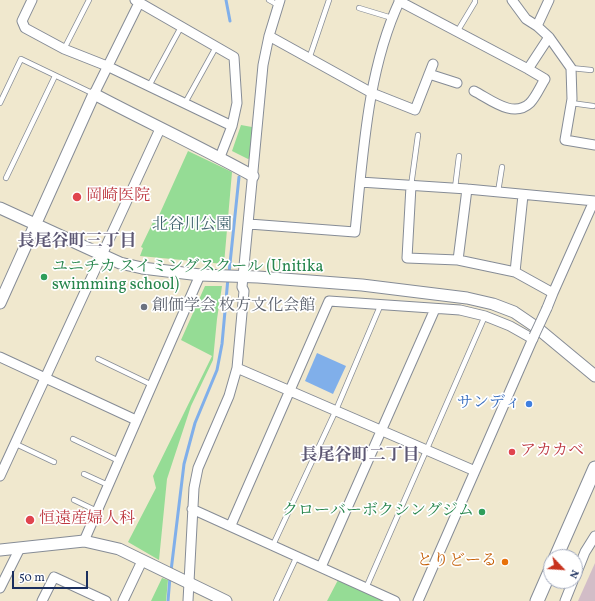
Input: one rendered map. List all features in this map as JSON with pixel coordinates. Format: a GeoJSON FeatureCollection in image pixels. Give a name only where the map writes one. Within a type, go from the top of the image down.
{"type":"FeatureCollection","features":[{"type":"Feature","properties":{"kind":"main road"},"geometry":{"type":"LineString","coordinates":[[560,549],[595,468]]}},
{"type":"Feature","properties":{"kind":"main road"},"geometry":{"type":"LineString","coordinates":[[537,601],[543,587]]}},
{"type":"Feature","properties":{"kind":"street"},"geometry":{"type":"LineString","coordinates":[[32,0],[22,21],[25,28],[64,49],[107,66],[232,126]]}},
{"type":"Feature","properties":{"kind":"street"},"geometry":{"type":"LineString","coordinates":[[512,0],[526,19],[537,26],[549,37],[571,68],[571,103],[565,140],[595,145]]}},
{"type":"Feature","properties":{"kind":"street"},"geometry":{"type":"LineString","coordinates":[[537,26],[549,0]]}},
{"type":"Feature","properties":{"kind":"street"},"geometry":{"type":"LineString","coordinates":[[249,224],[355,232],[372,93],[383,40],[399,1],[545,79],[530,103],[519,110],[509,110],[474,91]]}},
{"type":"Feature","properties":{"kind":"street"},"geometry":{"type":"LineString","coordinates":[[0,303],[137,2],[234,56],[237,103],[232,126],[220,157]]}},
{"type":"Feature","properties":{"kind":"street"},"geometry":{"type":"LineString","coordinates":[[188,601],[190,584],[192,509],[198,468],[230,396],[237,368],[244,291],[241,276],[249,224],[263,65],[269,36],[279,2]]}},
{"type":"Feature","properties":{"kind":"street"},"geometry":{"type":"LineString","coordinates":[[269,36],[372,93],[415,110],[433,64]]}},
{"type":"Feature","properties":{"kind":"street"},"geometry":{"type":"LineString","coordinates":[[528,69],[549,37]]}},
{"type":"Feature","properties":{"kind":"street"},"geometry":{"type":"LineString","coordinates":[[430,74],[457,83]]}},
{"type":"Feature","properties":{"kind":"street"},"geometry":{"type":"LineString","coordinates":[[94,94],[160,129],[220,157],[253,176]]}},
{"type":"Feature","properties":{"kind":"street"},"geometry":{"type":"LineString","coordinates":[[0,476],[47,378],[160,129]]}},
{"type":"Feature","properties":{"kind":"street"},"geometry":{"type":"LineString","coordinates":[[360,182],[455,188],[595,201],[418,601]]}},
{"type":"Feature","properties":{"kind":"street"},"geometry":{"type":"LineString","coordinates":[[411,186],[407,258],[458,260],[515,272],[553,293]]}},
{"type":"Feature","properties":{"kind":"street"},"geometry":{"type":"LineString","coordinates":[[458,260],[467,189]]}},
{"type":"Feature","properties":{"kind":"street"},"geometry":{"type":"LineString","coordinates":[[515,272],[523,195]]}},
{"type":"Feature","properties":{"kind":"street"},"geometry":{"type":"LineString","coordinates":[[0,208],[120,263],[142,268],[200,274],[362,285],[467,298],[493,304],[514,312],[536,327],[595,376]]}},
{"type":"Feature","properties":{"kind":"street"},"geometry":{"type":"LineString","coordinates":[[84,541],[200,274]]}},
{"type":"Feature","properties":{"kind":"street"},"geometry":{"type":"LineString","coordinates":[[231,525],[329,300],[460,310],[485,316],[534,337]]}},
{"type":"Feature","properties":{"kind":"street"},"geometry":{"type":"LineString","coordinates":[[321,567],[435,309]]}},
{"type":"Feature","properties":{"kind":"street"},"geometry":{"type":"LineString","coordinates":[[0,357],[136,420]]}},
{"type":"Feature","properties":{"kind":"street"},"geometry":{"type":"LineString","coordinates":[[237,368],[475,471]]}},
{"type":"Feature","properties":{"kind":"street"},"geometry":{"type":"LineString","coordinates":[[192,509],[231,525],[395,601]]}},
{"type":"Feature","properties":{"kind":"street"},"geometry":{"type":"LineString","coordinates":[[583,557],[595,536]]}},
{"type":"Feature","properties":{"kind":"street"},"geometry":{"type":"LineString","coordinates":[[0,550],[84,541],[119,549],[226,601]]}},
{"type":"Feature","properties":{"kind":"street"},"geometry":{"type":"LineString","coordinates":[[0,588],[20,548]]}},
{"type":"Feature","properties":{"kind":"street"},"geometry":{"type":"LineString","coordinates":[[122,601],[142,561]]}},
{"type":"Feature","properties":{"kind":"street"},"geometry":{"type":"LineString","coordinates":[[42,601],[54,577],[106,601]]}},
{"type":"Feature","properties":{"kind":"street"},"geometry":{"type":"LineString","coordinates":[[565,601],[570,589]]}},
{"type":"Feature","properties":{"kind":"lane"},"geometry":{"type":"LineString","coordinates":[[64,49],[89,0]]}},
{"type":"Feature","properties":{"kind":"lane"},"geometry":{"type":"LineString","coordinates":[[269,0],[279,2]]}},
{"type":"Feature","properties":{"kind":"lane"},"geometry":{"type":"LineString","coordinates":[[309,58],[329,0]]}},
{"type":"Feature","properties":{"kind":"lane"},"geometry":{"type":"LineString","coordinates":[[457,32],[475,0]]}},
{"type":"Feature","properties":{"kind":"lane"},"geometry":{"type":"LineString","coordinates":[[359,8],[392,18]]}},
{"type":"Feature","properties":{"kind":"lane"},"geometry":{"type":"LineString","coordinates":[[149,86],[181,27]]}},
{"type":"Feature","properties":{"kind":"lane"},"geometry":{"type":"LineString","coordinates":[[185,103],[216,47]]}},
{"type":"Feature","properties":{"kind":"lane"},"geometry":{"type":"LineString","coordinates":[[0,103],[21,60],[94,94]]}},
{"type":"Feature","properties":{"kind":"lane"},"geometry":{"type":"LineString","coordinates":[[571,68],[591,70]]}},
{"type":"Feature","properties":{"kind":"lane"},"geometry":{"type":"LineString","coordinates":[[6,178],[55,76]]}},
{"type":"Feature","properties":{"kind":"lane"},"geometry":{"type":"LineString","coordinates":[[571,103],[593,106]]}},
{"type":"Feature","properties":{"kind":"lane"},"geometry":{"type":"LineString","coordinates":[[411,186],[418,134]]}},
{"type":"Feature","properties":{"kind":"lane"},"geometry":{"type":"LineString","coordinates":[[455,188],[459,156]]}},
{"type":"Feature","properties":{"kind":"lane"},"geometry":{"type":"LineString","coordinates":[[498,192],[502,167]]}},
{"type":"Feature","properties":{"kind":"lane"},"geometry":{"type":"LineString","coordinates":[[273,545],[336,410],[381,304]]}},
{"type":"Feature","properties":{"kind":"lane"},"geometry":{"type":"LineString","coordinates":[[366,588],[485,316]]}},
{"type":"Feature","properties":{"kind":"lane"},"geometry":{"type":"LineString","coordinates":[[98,359],[152,385]]}},
{"type":"Feature","properties":{"kind":"lane"},"geometry":{"type":"LineString","coordinates":[[73,439],[119,461]]}},
{"type":"Feature","properties":{"kind":"lane"},"geometry":{"type":"LineString","coordinates":[[16,444],[54,462]]}},
{"type":"Feature","properties":{"kind":"lane"},"geometry":{"type":"LineString","coordinates":[[84,474],[108,485]]}},
{"type":"Feature","properties":{"kind":"lane"},"geometry":{"type":"LineString","coordinates":[[74,500],[97,511]]}},
{"type":"Feature","properties":{"kind":"lane"},"geometry":{"type":"LineString","coordinates":[[276,601],[298,556]]}},
{"type":"Feature","properties":{"kind":"shaded area"},"geometry":{"type":"Polygon","coordinates":[[[595,563],[595,601],[578,601],[595,563]]]}},
{"type":"Feature","properties":{"kind":"green space"},"geometry":{"type":"Polygon","coordinates":[[[241,125],[252,127],[252,157],[248,159],[232,151],[241,125]]]}},
{"type":"Feature","properties":{"kind":"green space","name":"北谷川公園"},"geometry":{"type":"Polygon","coordinates":[[[188,151],[232,172],[224,264],[140,256],[143,248],[141,247],[153,222],[156,222],[188,151]]]}},
{"type":"Feature","properties":{"kind":"green space"},"geometry":{"type":"Polygon","coordinates":[[[205,286],[222,286],[213,360],[191,406],[167,479],[159,560],[128,542],[156,488],[153,476],[212,356],[181,340],[205,286]]]}},
{"type":"Feature","properties":{"kind":"green space"},"geometry":{"type":"Polygon","coordinates":[[[162,578],[168,580],[166,601],[151,601],[162,578]]]}},
{"type":"Feature","properties":{"kind":"green space"},"geometry":{"type":"Polygon","coordinates":[[[338,580],[384,601],[327,601],[338,580]]]}},
{"type":"Feature","properties":{"kind":"water"},"geometry":{"type":"Polygon","coordinates":[[[317,353],[346,366],[333,394],[305,381],[317,353]]]}},
{"type":"Feature","properties":{"kind":"waterway"},"geometry":{"type":"LineString","coordinates":[[226,0],[230,21]]}},
{"type":"Feature","properties":{"kind":"waterway"},"geometry":{"type":"LineString","coordinates":[[229,273],[239,177]]}},
{"type":"Feature","properties":{"kind":"waterway"},"geometry":{"type":"LineString","coordinates":[[171,571],[184,464],[195,423],[217,370],[222,344],[228,278]]}},
{"type":"Feature","properties":{"kind":"waterway"},"geometry":{"type":"LineString","coordinates":[[168,601],[170,577]]}},
{"type":"Feature","properties":{"kind":"place","name":"岡崎医院"},"geometry":{"type":"Point","coordinates":[77,197]}},
{"type":"Feature","properties":{"kind":"place","name":"ユニチカ スイミングスクール (Unitika swimming school)"},"geometry":{"type":"Point","coordinates":[44,277]}},
{"type":"Feature","properties":{"kind":"place","name":"創価学会 枚方文化会館"},"geometry":{"type":"Point","coordinates":[144,307]}},
{"type":"Feature","properties":{"kind":"place","name":"サンディ"},"geometry":{"type":"Point","coordinates":[529,404]}},
{"type":"Feature","properties":{"kind":"place","name":"アカカベ"},"geometry":{"type":"Point","coordinates":[512,452]}},
{"type":"Feature","properties":{"kind":"place","name":"クローバーボクシングジム"},"geometry":{"type":"Point","coordinates":[482,512]}},
{"type":"Feature","properties":{"kind":"place","name":"恒遠産婦人科"},"geometry":{"type":"Point","coordinates":[30,520]}},
{"type":"Feature","properties":{"kind":"place","name":"とりどーる"},"geometry":{"type":"Point","coordinates":[505,562]}},
{"type":"Feature","properties":{"kind":"district","name":"長尾谷町三丁目"},"geometry":{"type":"Point","coordinates":[77,243]}},
{"type":"Feature","properties":{"kind":"district","name":"長尾谷町二丁目"},"geometry":{"type":"Point","coordinates":[360,457]}}]}
